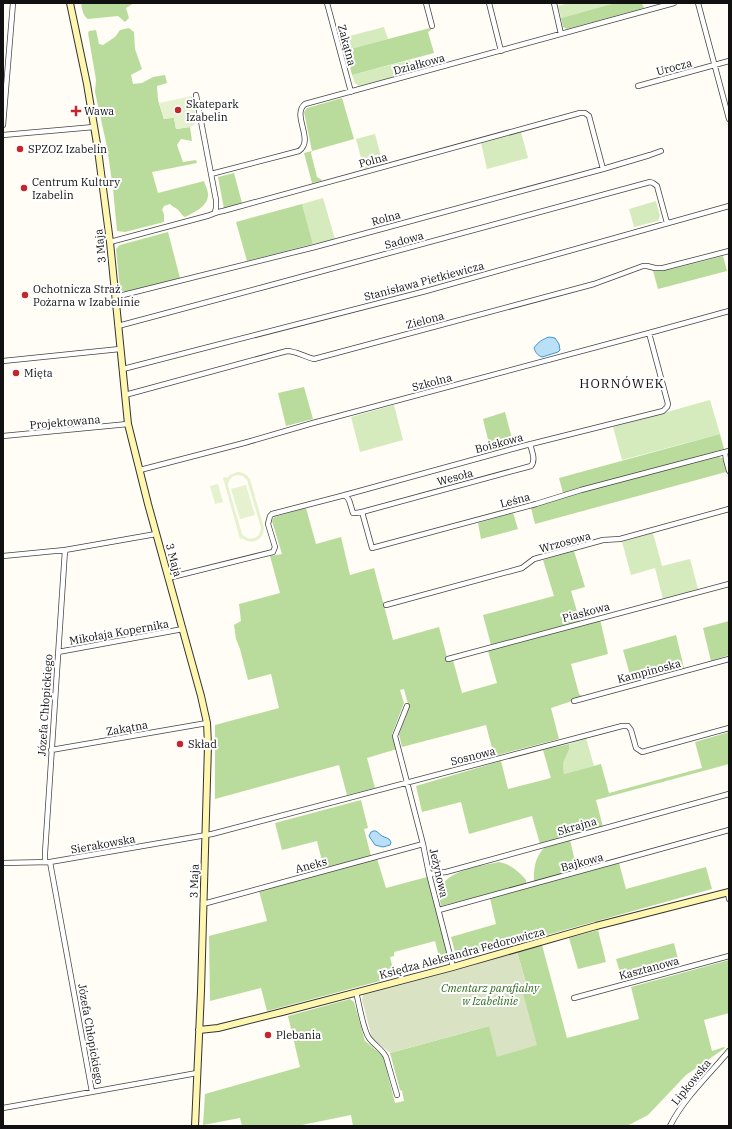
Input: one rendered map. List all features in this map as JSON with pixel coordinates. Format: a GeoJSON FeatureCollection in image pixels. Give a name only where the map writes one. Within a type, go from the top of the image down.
{"type":"FeatureCollection","features":[{"type":"Feature","properties":{"kind":"street"},"geometry":{"type":"LineString","coordinates":[[3,125],[13,3]]}},
{"type":"Feature","properties":{"kind":"street","name":"3 Maja"},"geometry":{"type":"LineString","coordinates":[[70,3],[87,84],[99,155],[110,242],[128,424],[207,723],[208,752],[195,1126]]}},
{"type":"Feature","properties":{"kind":"street","name":"Zakątna"},"geometry":{"type":"LineString","coordinates":[[327,3],[351,92]]}},
{"type":"Feature","properties":{"kind":"street"},"geometry":{"type":"LineString","coordinates":[[426,3],[432,26]]}},
{"type":"Feature","properties":{"kind":"street"},"geometry":{"type":"LineString","coordinates":[[489,3],[501,51]]}},
{"type":"Feature","properties":{"kind":"street"},"geometry":{"type":"LineString","coordinates":[[554,3],[561,34]]}},
{"type":"Feature","properties":{"kind":"street","name":"Działkowa"},"geometry":{"type":"LineString","coordinates":[[211,174],[299,151],[305,142],[300,112],[302,106],[305,104],[674,3]]}},
{"type":"Feature","properties":{"kind":"street"},"geometry":{"type":"LineString","coordinates":[[698,3],[729,119]]}},
{"type":"Feature","properties":{"kind":"street","name":"Urocza"},"geometry":{"type":"LineString","coordinates":[[638,86],[729,61]]}},
{"type":"Feature","properties":{"kind":"street"},"geometry":{"type":"LineString","coordinates":[[196,95],[216,200],[215,212]]}},
{"type":"Feature","properties":{"kind":"street","name":"Polna"},"geometry":{"type":"LineString","coordinates":[[110,242],[580,113],[585,113],[589,116],[603,169]]}},
{"type":"Feature","properties":{"kind":"street"},"geometry":{"type":"LineString","coordinates":[[3,135],[94,127]]}},
{"type":"Feature","properties":{"kind":"street","name":"Rolna"},"geometry":{"type":"LineString","coordinates":[[115,297],[315,248],[603,169],[661,151]]}},
{"type":"Feature","properties":{"kind":"street","name":"Sadowa"},"geometry":{"type":"LineString","coordinates":[[118,326],[650,182],[657,186],[667,222]]}},
{"type":"Feature","properties":{"kind":"street","name":"Stanisława Pietkiewicza"},"geometry":{"type":"LineString","coordinates":[[122,369],[426,291],[667,222],[729,206]]}},
{"type":"Feature","properties":{"kind":"street","name":"Zielona"},"geometry":{"type":"LineString","coordinates":[[125,395],[287,351],[314,359],[594,284],[643,266],[663,268],[729,250]]}},
{"type":"Feature","properties":{"kind":"street","name":"Szkolna"},"geometry":{"type":"LineString","coordinates":[[140,470],[649,334],[729,311]]}},
{"type":"Feature","properties":{"kind":"street","name":"Boiskowa"},"geometry":{"type":"LineString","coordinates":[[168,578],[272,552],[275,547],[268,524],[272,514],[530,444],[663,410],[668,404],[649,334]]}},
{"type":"Feature","properties":{"kind":"street"},"geometry":{"type":"LineString","coordinates":[[3,361],[120,349]]}},
{"type":"Feature","properties":{"kind":"street","name":"Projektowana"},"geometry":{"type":"LineString","coordinates":[[3,436],[128,424]]}},
{"type":"Feature","properties":{"kind":"street","name":"Wesoła"},"geometry":{"type":"LineString","coordinates":[[362,512],[531,466],[534,460],[530,444]]}},
{"type":"Feature","properties":{"kind":"street"},"geometry":{"type":"LineString","coordinates":[[727,452],[726,460],[729,471]]}},
{"type":"Feature","properties":{"kind":"street","name":"Leśna"},"geometry":{"type":"LineString","coordinates":[[362,512],[372,548],[380,547],[581,490],[727,452]]}},
{"type":"Feature","properties":{"kind":"street"},"geometry":{"type":"LineString","coordinates":[[345,495],[349,500],[353,512],[362,512]]}},
{"type":"Feature","properties":{"kind":"street","name":"Wrzosowa"},"geometry":{"type":"LineString","coordinates":[[386,605],[522,568],[534,559],[603,540],[620,539],[729,509]]}},
{"type":"Feature","properties":{"kind":"street"},"geometry":{"type":"LineString","coordinates":[[3,556],[65,550],[156,534]]}},
{"type":"Feature","properties":{"kind":"street","name":"Józefa Chłopickiego"},"geometry":{"type":"LineString","coordinates":[[65,550],[45,853],[48,862],[92,1092]]}},
{"type":"Feature","properties":{"kind":"street","name":"Piaskowa"},"geometry":{"type":"LineString","coordinates":[[448,659],[729,584]]}},
{"type":"Feature","properties":{"kind":"street","name":"Mikołaja Kopernika"},"geometry":{"type":"LineString","coordinates":[[58,652],[183,629]]}},
{"type":"Feature","properties":{"kind":"street","name":"Kampinoska"},"geometry":{"type":"LineString","coordinates":[[574,701],[729,659]]}},
{"type":"Feature","properties":{"kind":"street"},"geometry":{"type":"LineString","coordinates":[[407,706],[395,736],[407,782]]}},
{"type":"Feature","properties":{"kind":"street","name":"Zakątna"},"geometry":{"type":"LineString","coordinates":[[51,750],[207,723]]}},
{"type":"Feature","properties":{"kind":"street","name":"Sosnowa"},"geometry":{"type":"LineString","coordinates":[[205,835],[258,823],[407,782],[622,726],[628,726],[631,730],[636,748],[642,752],[729,728]]}},
{"type":"Feature","properties":{"kind":"street","name":"Jeżynowa"},"geometry":{"type":"LineString","coordinates":[[407,782],[453,967]]}},
{"type":"Feature","properties":{"kind":"street","name":"Skrajna"},"geometry":{"type":"LineString","coordinates":[[429,874],[446,872],[729,794]]}},
{"type":"Feature","properties":{"kind":"street","name":"Bajkowa"},"geometry":{"type":"LineString","coordinates":[[439,910],[729,830]]}},
{"type":"Feature","properties":{"kind":"street","name":"Sierakowska"},"geometry":{"type":"LineString","coordinates":[[3,863],[48,862],[205,835]]}},
{"type":"Feature","properties":{"kind":"street","name":"Aneks"},"geometry":{"type":"LineString","coordinates":[[203,904],[423,844]]}},
{"type":"Feature","properties":{"kind":"street","name":"Księdza Aleksandra Fedorowicza"},"geometry":{"type":"LineString","coordinates":[[199,1030],[218,1028],[282,1012],[453,967],[596,926],[729,894]]}},
{"type":"Feature","properties":{"kind":"street","name":"Kasztanowa"},"geometry":{"type":"LineString","coordinates":[[574,998],[729,956]]}},
{"type":"Feature","properties":{"kind":"street"},"geometry":{"type":"LineString","coordinates":[[356,992],[366,1033],[385,1054],[397,1095]]}},
{"type":"Feature","properties":{"kind":"street","name":"Lipkowska"},"geometry":{"type":"LineString","coordinates":[[670,1126],[684,1104],[729,1051]]}},
{"type":"Feature","properties":{"kind":"street"},"geometry":{"type":"LineString","coordinates":[[3,1108],[197,1073]]}},
{"type":"Feature","properties":{"kind":"green space"},"geometry":{"type":"Polygon","coordinates":[[[81,3],[134,3],[126,8],[129,18],[125,22],[118,16],[88,19],[82,10],[81,3]]]}},
{"type":"Feature","properties":{"kind":"green space"},"geometry":{"type":"Polygon","coordinates":[[[569,3],[615,3],[561,18],[558,6],[569,3]]]}},
{"type":"Feature","properties":{"kind":"green space"},"geometry":{"type":"Polygon","coordinates":[[[615,3],[642,3],[644,8],[567,29],[563,27],[561,18],[615,3]]]}},
{"type":"Feature","properties":{"kind":"green space"},"geometry":{"type":"Polygon","coordinates":[[[384,27],[388,39],[346,50],[342,38],[384,27]]]}},
{"type":"Feature","properties":{"kind":"green space"},"geometry":{"type":"Polygon","coordinates":[[[129,28],[134,32],[135,49],[142,69],[131,75],[133,84],[142,83],[153,77],[165,75],[167,83],[157,86],[158,100],[164,119],[174,117],[176,129],[190,127],[192,141],[181,139],[177,145],[183,162],[196,160],[197,163],[152,172],[158,193],[204,181],[208,194],[207,200],[202,206],[185,217],[170,204],[164,206],[162,210],[164,214],[164,222],[125,232],[117,231],[107,147],[95,92],[96,80],[88,33],[89,31],[96,30],[99,44],[103,45],[115,37],[120,30],[129,28]]]}},
{"type":"Feature","properties":{"kind":"green space"},"geometry":{"type":"Polygon","coordinates":[[[430,28],[431,30],[428,32],[434,53],[352,75],[346,50],[430,28]]]}},
{"type":"Feature","properties":{"kind":"green space"},"geometry":{"type":"Polygon","coordinates":[[[410,60],[413,72],[359,86],[355,83],[352,75],[410,60]]]}},
{"type":"Feature","properties":{"kind":"green space","name":"Skatepark Izabelin"},"geometry":{"type":"Polygon","coordinates":[[[192,96],[197,123],[190,127],[176,129],[174,118],[164,119],[159,103],[192,96]]]}},
{"type":"Feature","properties":{"kind":"green space"},"geometry":{"type":"Polygon","coordinates":[[[342,98],[354,139],[312,151],[304,112],[307,108],[342,98]]]}},
{"type":"Feature","properties":{"kind":"green space"},"geometry":{"type":"Polygon","coordinates":[[[521,132],[528,158],[487,169],[481,143],[521,132]]]}},
{"type":"Feature","properties":{"kind":"green space"},"geometry":{"type":"Polygon","coordinates":[[[375,134],[383,164],[364,169],[356,139],[375,134]]]}},
{"type":"Feature","properties":{"kind":"green space"},"geometry":{"type":"Polygon","coordinates":[[[312,151],[311,153],[317,177],[322,180],[312,183],[304,153],[312,151]]]}},
{"type":"Feature","properties":{"kind":"green space"},"geometry":{"type":"Polygon","coordinates":[[[234,173],[242,203],[224,209],[218,177],[234,173]]]}},
{"type":"Feature","properties":{"kind":"green space"},"geometry":{"type":"Polygon","coordinates":[[[323,198],[335,239],[313,244],[302,204],[323,198]]]}},
{"type":"Feature","properties":{"kind":"green space"},"geometry":{"type":"Polygon","coordinates":[[[656,201],[660,216],[658,221],[634,227],[629,209],[656,201]]]}},
{"type":"Feature","properties":{"kind":"green space"},"geometry":{"type":"Polygon","coordinates":[[[302,204],[313,244],[247,261],[236,222],[302,204]]]}},
{"type":"Feature","properties":{"kind":"green space"},"geometry":{"type":"Polygon","coordinates":[[[168,232],[180,278],[125,292],[120,289],[116,249],[120,245],[168,232]]]}},
{"type":"Feature","properties":{"kind":"green space"},"geometry":{"type":"Polygon","coordinates":[[[723,256],[727,271],[658,289],[653,271],[672,269],[723,256]]]}},
{"type":"Feature","properties":{"kind":"green space"},"geometry":{"type":"Polygon","coordinates":[[[304,387],[313,419],[286,426],[278,393],[304,387]]]}},
{"type":"Feature","properties":{"kind":"green space"},"geometry":{"type":"Polygon","coordinates":[[[710,400],[720,434],[622,460],[613,427],[710,400]]]}},
{"type":"Feature","properties":{"kind":"green space"},"geometry":{"type":"Polygon","coordinates":[[[394,405],[403,440],[360,452],[351,417],[394,405]]]}},
{"type":"Feature","properties":{"kind":"green space"},"geometry":{"type":"Polygon","coordinates":[[[505,412],[514,446],[491,452],[483,419],[505,412]]]}},
{"type":"Feature","properties":{"kind":"green space"},"geometry":{"type":"Polygon","coordinates":[[[720,434],[724,449],[563,493],[559,478],[720,434]]]}},
{"type":"Feature","properties":{"kind":"green space"},"geometry":{"type":"Polygon","coordinates":[[[718,457],[723,458],[726,472],[535,524],[531,508],[582,492],[718,457]]]}},
{"type":"Feature","properties":{"kind":"green space"},"geometry":{"type":"Polygon","coordinates":[[[241,472],[250,479],[264,528],[260,539],[253,542],[242,538],[240,539],[223,478],[227,478],[230,475],[241,472]],[[233,476],[229,480],[228,486],[242,534],[248,538],[255,538],[259,535],[261,528],[247,480],[243,476],[233,476]]]}},
{"type":"Feature","properties":{"kind":"green space"},"geometry":{"type":"Polygon","coordinates":[[[218,484],[223,502],[215,504],[210,486],[218,484]]]}},
{"type":"Feature","properties":{"kind":"green space"},"geometry":{"type":"Polygon","coordinates":[[[246,485],[255,515],[240,519],[231,489],[246,485]]]}},
{"type":"Feature","properties":{"kind":"green space"},"geometry":{"type":"Polygon","coordinates":[[[306,508],[316,544],[341,537],[350,575],[374,568],[393,640],[439,627],[448,661],[453,660],[462,693],[497,683],[488,651],[491,645],[483,615],[554,596],[543,560],[574,551],[585,587],[571,591],[581,625],[600,619],[608,654],[571,664],[579,694],[582,696],[551,708],[559,739],[494,756],[486,725],[402,747],[399,734],[409,708],[404,689],[400,690],[404,703],[392,734],[397,749],[367,758],[375,788],[347,795],[339,765],[215,799],[215,725],[279,708],[271,674],[248,680],[236,639],[234,625],[241,621],[239,604],[280,593],[270,556],[282,554],[272,521],[274,517],[306,508]]]}},
{"type":"Feature","properties":{"kind":"green space"},"geometry":{"type":"Polygon","coordinates":[[[513,513],[518,529],[481,539],[478,523],[513,513]]]}},
{"type":"Feature","properties":{"kind":"green space"},"geometry":{"type":"Polygon","coordinates":[[[653,533],[662,566],[690,559],[698,589],[663,599],[655,568],[631,575],[622,542],[653,533]]]}},
{"type":"Feature","properties":{"kind":"green space"},"geometry":{"type":"Polygon","coordinates":[[[729,621],[729,655],[711,661],[703,628],[729,621]]]}},
{"type":"Feature","properties":{"kind":"green space"},"geometry":{"type":"Polygon","coordinates":[[[676,635],[684,668],[632,682],[623,650],[676,635]]]}},
{"type":"Feature","properties":{"kind":"green space"},"geometry":{"type":"Polygon","coordinates":[[[729,732],[729,764],[596,800],[603,827],[540,844],[532,816],[469,834],[461,802],[422,812],[416,786],[501,761],[508,789],[551,778],[543,750],[569,744],[569,750],[563,763],[564,774],[601,764],[609,793],[702,768],[695,742],[729,732]]]}},
{"type":"Feature","properties":{"kind":"green space"},"geometry":{"type":"Polygon","coordinates":[[[586,738],[594,766],[564,774],[563,763],[569,750],[569,744],[586,738]]]}},
{"type":"Feature","properties":{"kind":"green space"},"geometry":{"type":"Polygon","coordinates":[[[361,800],[368,828],[364,829],[371,856],[324,869],[317,841],[282,850],[275,823],[361,800]]]}},
{"type":"Feature","properties":{"kind":"green space"},"geometry":{"type":"Polygon","coordinates":[[[570,840],[577,870],[534,881],[536,862],[540,853],[546,847],[570,840]]]}},
{"type":"Feature","properties":{"kind":"green space"},"geometry":{"type":"Polygon","coordinates":[[[377,859],[386,888],[427,877],[449,958],[447,962],[441,965],[435,941],[394,952],[394,956],[390,957],[395,977],[267,1011],[261,988],[210,1001],[209,936],[267,921],[259,891],[377,859]]]}},
{"type":"Feature","properties":{"kind":"green space"},"geometry":{"type":"Polygon","coordinates":[[[499,862],[511,866],[526,880],[526,884],[441,906],[440,891],[443,884],[449,878],[474,867],[499,862]]]}},
{"type":"Feature","properties":{"kind":"green space"},"geometry":{"type":"Polygon","coordinates":[[[619,863],[626,889],[706,867],[712,889],[457,960],[451,937],[496,924],[490,898],[619,863]]]}},
{"type":"Feature","properties":{"kind":"green space"},"geometry":{"type":"Polygon","coordinates":[[[598,930],[606,962],[578,969],[569,938],[598,930]]]}},
{"type":"Feature","properties":{"kind":"green space"},"geometry":{"type":"Polygon","coordinates":[[[674,943],[679,963],[622,979],[616,959],[674,943]]]}},
{"type":"Feature","properties":{"kind":"green space"},"geometry":{"type":"Polygon","coordinates":[[[542,945],[567,1038],[639,1019],[631,987],[729,960],[729,1013],[704,1020],[712,1051],[725,1048],[686,1075],[648,1115],[627,1126],[353,1126],[351,1115],[297,1126],[242,1126],[240,1118],[203,1125],[205,1094],[300,1067],[288,1016],[350,999],[354,1002],[365,1041],[383,1056],[395,1103],[404,1101],[390,1053],[489,1026],[521,986],[526,983],[517,952],[542,945]]]}},
{"type":"Feature","properties":{"kind":"green space","name":"Cmentarz parafialny w Izabelinie"},"geometry":{"type":"Polygon","coordinates":[[[517,952],[526,983],[521,986],[537,1045],[497,1057],[489,1026],[390,1053],[372,1038],[362,1000],[363,995],[472,966],[517,952]]]}},
{"type":"Feature","properties":{"kind":"water"},"geometry":{"type":"Polygon","coordinates":[[[549,337],[555,338],[559,344],[560,350],[542,357],[537,354],[534,348],[541,341],[549,337]]]}},
{"type":"Feature","properties":{"kind":"water"},"geometry":{"type":"Polygon","coordinates":[[[373,831],[376,831],[389,839],[391,842],[390,845],[383,847],[375,845],[369,836],[373,831]]]}},
{"type":"Feature","properties":{"kind":"place","name":"Skatepark Izabelin"},"geometry":{"type":"Point","coordinates":[178,110]}},
{"type":"Feature","properties":{"kind":"place","name":"Wawa"},"geometry":{"type":"Point","coordinates":[76,111]}},
{"type":"Feature","properties":{"kind":"place","name":"SPZOZ Izabelin"},"geometry":{"type":"Point","coordinates":[20,149]}},
{"type":"Feature","properties":{"kind":"place","name":"Centrum Kultury Izabelin"},"geometry":{"type":"Point","coordinates":[24,188]}},
{"type":"Feature","properties":{"kind":"place","name":"Ochotnicza Straż Pożarna w Izabelinie"},"geometry":{"type":"Point","coordinates":[25,295]}},
{"type":"Feature","properties":{"kind":"place","name":"Mięta"},"geometry":{"type":"Point","coordinates":[16,373]}},
{"type":"Feature","properties":{"kind":"place","name":"Skład"},"geometry":{"type":"Point","coordinates":[180,744]}},
{"type":"Feature","properties":{"kind":"place","name":"Plebania"},"geometry":{"type":"Point","coordinates":[268,1035]}},
{"type":"Feature","properties":{"kind":"district","name":"HORNÓWEK"},"geometry":{"type":"Point","coordinates":[622,383]}}]}
